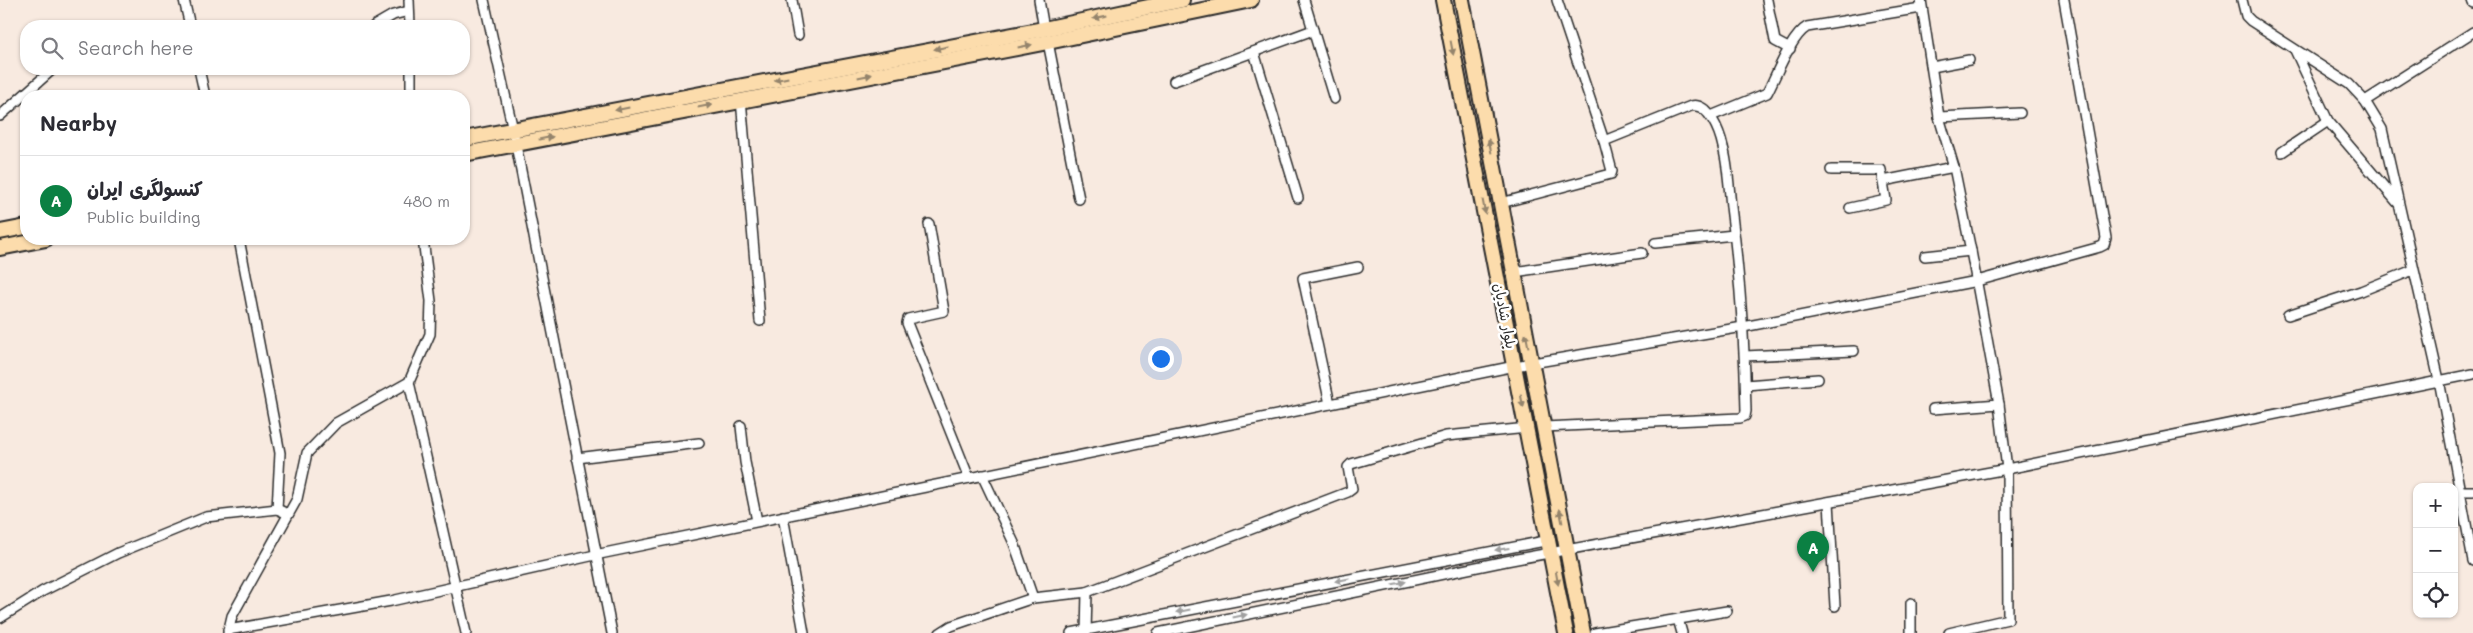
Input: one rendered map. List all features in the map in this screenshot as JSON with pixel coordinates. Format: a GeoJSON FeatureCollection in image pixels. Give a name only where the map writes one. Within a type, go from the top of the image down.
{"type":"FeatureCollection","features":[{"type":"Feature","properties":{"kind":"main road"},"geometry":{"type":"LineString","coordinates":[[470,139],[515,137],[741,99],[1046,35],[1182,0]]}},
{"type":"Feature","properties":{"kind":"main road"},"geometry":{"type":"LineString","coordinates":[[470,152],[515,137],[1046,35],[1251,0]]}},
{"type":"Feature","properties":{"kind":"main road","name":"بلوار شادیان"},"geometry":{"type":"LineString","coordinates":[[1443,0],[1551,546],[1566,633]]}},
{"type":"Feature","properties":{"kind":"main road","name":"بلوار شادیان"},"geometry":{"type":"LineString","coordinates":[[1462,0],[1583,633]]}},
{"type":"Feature","properties":{"kind":"main road"},"geometry":{"type":"LineString","coordinates":[[0,232],[20,228]]}},
{"type":"Feature","properties":{"kind":"main road"},"geometry":{"type":"LineString","coordinates":[[0,248],[20,244]]}},
{"type":"Feature","properties":{"kind":"street"},"geometry":{"type":"LineString","coordinates":[[184,0],[189,20]]}},
{"type":"Feature","properties":{"kind":"street"},"geometry":{"type":"LineString","coordinates":[[409,0],[410,20]]}},
{"type":"Feature","properties":{"kind":"street"},"geometry":{"type":"LineString","coordinates":[[484,0],[515,137],[595,555],[612,633]]}},
{"type":"Feature","properties":{"kind":"street"},"geometry":{"type":"LineString","coordinates":[[792,0],[798,35]]}},
{"type":"Feature","properties":{"kind":"street"},"geometry":{"type":"LineString","coordinates":[[1039,0],[1079,198]]}},
{"type":"Feature","properties":{"kind":"street"},"geometry":{"type":"LineString","coordinates":[[1304,0],[1334,99]]}},
{"type":"Feature","properties":{"kind":"street"},"geometry":{"type":"LineString","coordinates":[[1501,203],[1611,174],[1612,171],[1604,141],[1557,0]]}},
{"type":"Feature","properties":{"kind":"street"},"geometry":{"type":"LineString","coordinates":[[1767,0],[1774,41],[1790,49]]}},
{"type":"Feature","properties":{"kind":"street"},"geometry":{"type":"LineString","coordinates":[[409,382],[336,423],[307,454],[297,499],[232,616],[228,631],[391,601],[456,585],[757,521],[1531,362],[1743,327],[1977,281],[2104,245],[2106,238],[2064,0]]}},
{"type":"Feature","properties":{"kind":"street"},"geometry":{"type":"LineString","coordinates":[[2242,0],[2246,16],[2251,21],[2349,84],[2365,101],[2382,128],[2439,380],[2473,561]]}},
{"type":"Feature","properties":{"kind":"street"},"geometry":{"type":"LineString","coordinates":[[1711,116],[1767,93],[1801,30],[1807,27],[1921,4],[1939,117],[1954,167],[1977,281],[1999,404],[2007,468],[2008,619],[1949,633]]}},
{"type":"Feature","properties":{"kind":"street"},"geometry":{"type":"LineString","coordinates":[[384,20],[393,15],[409,11]]}},
{"type":"Feature","properties":{"kind":"street"},"geometry":{"type":"LineString","coordinates":[[1174,81],[1313,30]]}},
{"type":"Feature","properties":{"kind":"street"},"geometry":{"type":"LineString","coordinates":[[2365,101],[2473,32]]}},
{"type":"Feature","properties":{"kind":"street"},"geometry":{"type":"LineString","coordinates":[[2295,50],[2328,121],[2398,204]]}},
{"type":"Feature","properties":{"kind":"street"},"geometry":{"type":"LineString","coordinates":[[1254,52],[1298,198]]}},
{"type":"Feature","properties":{"kind":"street"},"geometry":{"type":"LineString","coordinates":[[1932,67],[1969,60]]}},
{"type":"Feature","properties":{"kind":"street"},"geometry":{"type":"LineString","coordinates":[[29,90],[46,75]]}},
{"type":"Feature","properties":{"kind":"street"},"geometry":{"type":"LineString","coordinates":[[201,75],[204,90]]}},
{"type":"Feature","properties":{"kind":"street"},"geometry":{"type":"LineString","coordinates":[[410,75],[411,90]]}},
{"type":"Feature","properties":{"kind":"street"},"geometry":{"type":"LineString","coordinates":[[0,116],[20,98]]}},
{"type":"Feature","properties":{"kind":"street"},"geometry":{"type":"LineString","coordinates":[[741,99],[760,320]]}},
{"type":"Feature","properties":{"kind":"street"},"geometry":{"type":"LineString","coordinates":[[1544,427],[1740,418],[1745,416],[1746,412],[1745,356],[1734,235],[1723,146],[1711,116],[1699,106],[1691,106],[1604,141]]}},
{"type":"Feature","properties":{"kind":"street"},"geometry":{"type":"LineString","coordinates":[[1939,117],[2020,113]]}},
{"type":"Feature","properties":{"kind":"street"},"geometry":{"type":"LineString","coordinates":[[2282,152],[2328,121]]}},
{"type":"Feature","properties":{"kind":"street"},"geometry":{"type":"LineString","coordinates":[[1883,181],[1954,167]]}},
{"type":"Feature","properties":{"kind":"street"},"geometry":{"type":"LineString","coordinates":[[1831,170],[1880,170],[1886,200],[1850,208]]}},
{"type":"Feature","properties":{"kind":"street"},"geometry":{"type":"LineString","coordinates":[[929,224],[944,311],[908,320],[907,323],[969,478]]}},
{"type":"Feature","properties":{"kind":"street"},"geometry":{"type":"LineString","coordinates":[[1655,243],[1734,235]]}},
{"type":"Feature","properties":{"kind":"street"},"geometry":{"type":"LineString","coordinates":[[240,245],[280,453],[277,509]]}},
{"type":"Feature","properties":{"kind":"street"},"geometry":{"type":"LineString","coordinates":[[424,245],[431,301],[430,334],[409,382],[466,633]]}},
{"type":"Feature","properties":{"kind":"street"},"geometry":{"type":"LineString","coordinates":[[1925,256],[1971,251]]}},
{"type":"Feature","properties":{"kind":"street"},"geometry":{"type":"LineString","coordinates":[[1514,272],[1642,253]]}},
{"type":"Feature","properties":{"kind":"street"},"geometry":{"type":"LineString","coordinates":[[1330,404],[1302,278],[1358,267]]}},
{"type":"Feature","properties":{"kind":"street"},"geometry":{"type":"LineString","coordinates":[[2288,315],[2413,270]]}},
{"type":"Feature","properties":{"kind":"street"},"geometry":{"type":"LineString","coordinates":[[1745,356],[1854,351]]}},
{"type":"Feature","properties":{"kind":"street"},"geometry":{"type":"LineString","coordinates":[[1071,633],[1551,546],[1568,550],[1829,502],[2473,374]]}},
{"type":"Feature","properties":{"kind":"street"},"geometry":{"type":"LineString","coordinates":[[1746,385],[1818,379]]}},
{"type":"Feature","properties":{"kind":"street"},"geometry":{"type":"LineString","coordinates":[[1933,409],[1999,404]]}},
{"type":"Feature","properties":{"kind":"street"},"geometry":{"type":"LineString","coordinates":[[741,426],[745,462],[757,521]]}},
{"type":"Feature","properties":{"kind":"street"},"geometry":{"type":"LineString","coordinates":[[940,633],[951,626],[1033,598],[1087,592],[1348,492],[1352,489],[1347,472],[1351,464],[1446,436],[1528,428]]}},
{"type":"Feature","properties":{"kind":"street"},"geometry":{"type":"LineString","coordinates":[[577,458],[699,443]]}},
{"type":"Feature","properties":{"kind":"street"},"geometry":{"type":"LineString","coordinates":[[982,475],[1014,543],[1033,598]]}},
{"type":"Feature","properties":{"kind":"street"},"geometry":{"type":"LineString","coordinates":[[2460,491],[2473,492]]}},
{"type":"Feature","properties":{"kind":"street"},"geometry":{"type":"LineString","coordinates":[[1829,502],[1835,606]]}},
{"type":"Feature","properties":{"kind":"street"},"geometry":{"type":"LineString","coordinates":[[0,618],[43,591],[118,552],[206,517],[277,509],[288,514]]}},
{"type":"Feature","properties":{"kind":"street"},"geometry":{"type":"LineString","coordinates":[[783,516],[804,633]]}},
{"type":"Feature","properties":{"kind":"street"},"geometry":{"type":"LineString","coordinates":[[1158,633],[1551,546]]}},
{"type":"Feature","properties":{"kind":"street"},"geometry":{"type":"LineString","coordinates":[[1087,592],[1087,631]]}},
{"type":"Feature","properties":{"kind":"street"},"geometry":{"type":"LineString","coordinates":[[1911,602],[1911,633]]}},
{"type":"Feature","properties":{"kind":"street"},"geometry":{"type":"LineString","coordinates":[[1595,633],[1727,611]]}},
{"type":"Feature","properties":{"kind":"street"},"geometry":{"type":"LineString","coordinates":[[1678,619],[1682,633]]}},
{"type":"Feature","properties":{"kind":"place","name":"کنسولگری ایران"},"geometry":{"type":"Point","coordinates":[1813,572]}}]}
